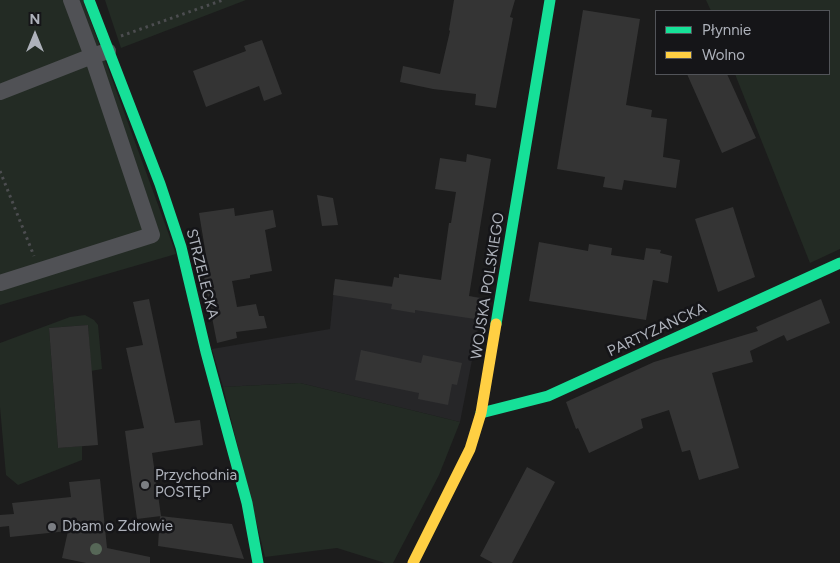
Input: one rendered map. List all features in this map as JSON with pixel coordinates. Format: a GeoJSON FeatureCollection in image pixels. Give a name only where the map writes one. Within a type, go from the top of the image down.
{"type":"FeatureCollection","features":[{"type":"Feature","properties":{"kind":"street"},"geometry":{"type":"LineString","coordinates":[[0,283],[152,235],[92,56],[71,0]]}},
{"type":"Feature","properties":{"kind":"street","name":"STRZELECKA"},"geometry":{"type":"LineString","coordinates":[[89,0],[160,184],[181,247],[206,352],[247,503],[258,563]]}},
{"type":"Feature","properties":{"kind":"street","name":"WOJSKA POLSKIEGO"},"geometry":{"type":"LineString","coordinates":[[413,563],[470,449],[481,413],[550,0]]}},
{"type":"Feature","properties":{"kind":"street"},"geometry":{"type":"LineString","coordinates":[[0,92],[92,56],[106,46]]}},
{"type":"Feature","properties":{"kind":"street","name":"PARTYZANCKA"},"geometry":{"type":"LineString","coordinates":[[481,413],[548,396],[840,263]]}},
{"type":"Feature","properties":{"kind":"path"},"geometry":{"type":"LineString","coordinates":[[106,46],[223,0]]}},
{"type":"Feature","properties":{"kind":"path"},"geometry":{"type":"LineString","coordinates":[[0,171],[40,270]]}},
{"type":"Feature","properties":{"kind":"shaded area"},"geometry":{"type":"Polygon","coordinates":[[[0,0],[83,0],[176,254],[0,305],[0,0]]]}},
{"type":"Feature","properties":{"kind":"shaded area"},"geometry":{"type":"Polygon","coordinates":[[[105,0],[246,0],[121,48],[105,0]]]}},
{"type":"Feature","properties":{"kind":"shaded area"},"geometry":{"type":"Polygon","coordinates":[[[706,0],[840,0],[840,249],[810,263],[735,75],[830,75],[830,10],[711,10],[706,0]]]}},
{"type":"Feature","properties":{"kind":"shaded area"},"geometry":{"type":"Polygon","coordinates":[[[335,279],[484,298],[460,422],[300,383],[223,387],[212,349],[330,329],[335,279]]]}},
{"type":"Feature","properties":{"kind":"shaded area"},"geometry":{"type":"Polygon","coordinates":[[[85,315],[94,320],[98,325],[102,369],[91,371],[88,325],[49,328],[58,448],[82,446],[82,460],[18,485],[6,475],[0,407],[0,343],[70,317],[85,315]]]}},
{"type":"Feature","properties":{"kind":"shaded area"},"geometry":{"type":"Polygon","coordinates":[[[300,383],[460,422],[439,475],[393,563],[385,563],[337,548],[265,557],[223,387],[300,383]]]}},
{"type":"Feature","properties":{"kind":"building"},"geometry":{"type":"Polygon","coordinates":[[[454,0],[515,0],[510,17],[513,18],[496,108],[475,105],[476,94],[433,89],[400,82],[403,66],[440,74],[450,31],[454,0]]]}},
{"type":"Feature","properties":{"kind":"building"},"geometry":{"type":"Polygon","coordinates":[[[583,10],[640,19],[626,105],[652,110],[651,117],[667,119],[663,157],[680,160],[676,188],[624,180],[622,190],[603,187],[605,177],[557,169],[583,10]]]}},
{"type":"Feature","properties":{"kind":"building"},"geometry":{"type":"Polygon","coordinates":[[[262,40],[282,94],[264,101],[259,86],[206,107],[193,71],[246,51],[244,46],[262,40]]]}},
{"type":"Feature","properties":{"kind":"building"},"geometry":{"type":"Polygon","coordinates":[[[687,75],[727,75],[756,138],[722,153],[687,75]]]}},
{"type":"Feature","properties":{"kind":"building"},"geometry":{"type":"Polygon","coordinates":[[[467,154],[491,159],[469,296],[479,298],[475,319],[415,310],[415,313],[391,309],[392,304],[333,295],[335,279],[392,287],[394,277],[399,278],[399,274],[441,280],[449,223],[451,223],[456,192],[435,189],[440,158],[466,162],[467,154]]]}},
{"type":"Feature","properties":{"kind":"building"},"geometry":{"type":"Polygon","coordinates":[[[317,195],[333,198],[338,225],[322,226],[317,195]]]}},
{"type":"Feature","properties":{"kind":"building"},"geometry":{"type":"Polygon","coordinates":[[[733,207],[755,277],[718,292],[695,219],[733,207]]]}},
{"type":"Feature","properties":{"kind":"building"},"geometry":{"type":"Polygon","coordinates":[[[234,208],[235,216],[273,210],[276,227],[265,230],[272,271],[232,281],[237,307],[256,304],[259,316],[264,316],[267,328],[236,332],[237,338],[217,343],[200,256],[206,255],[199,213],[234,208]]]}},
{"type":"Feature","properties":{"kind":"building"},"geometry":{"type":"Polygon","coordinates":[[[539,242],[588,251],[589,244],[612,248],[611,255],[644,260],[646,248],[661,250],[660,253],[672,256],[668,283],[653,280],[646,320],[529,301],[539,242]]]}},
{"type":"Feature","properties":{"kind":"building"},"geometry":{"type":"Polygon","coordinates":[[[149,299],[175,423],[200,420],[203,445],[152,453],[161,516],[137,519],[125,431],[144,428],[126,348],[143,345],[133,302],[149,299]]]}},
{"type":"Feature","properties":{"kind":"building"},"geometry":{"type":"Polygon","coordinates":[[[821,299],[830,323],[787,341],[784,335],[750,351],[753,362],[712,373],[739,468],[699,480],[690,450],[682,452],[669,410],[641,419],[643,428],[589,453],[578,428],[576,429],[566,402],[654,362],[758,331],[756,327],[821,299]]]}},
{"type":"Feature","properties":{"kind":"building"},"geometry":{"type":"Polygon","coordinates":[[[88,325],[98,445],[58,448],[49,328],[88,325]]]}},
{"type":"Feature","properties":{"kind":"building"},"geometry":{"type":"Polygon","coordinates":[[[361,350],[421,363],[423,355],[462,363],[457,385],[452,384],[448,405],[418,399],[419,393],[355,380],[361,350]]]}},
{"type":"Feature","properties":{"kind":"building"},"geometry":{"type":"Polygon","coordinates":[[[527,467],[555,482],[512,563],[493,563],[480,556],[527,467]]]}},
{"type":"Feature","properties":{"kind":"building"},"geometry":{"type":"Polygon","coordinates":[[[100,479],[107,548],[150,557],[150,563],[86,563],[62,558],[68,531],[10,537],[9,526],[0,527],[0,515],[14,514],[12,503],[71,497],[69,482],[100,479]]]}},
{"type":"Feature","properties":{"kind":"building"},"geometry":{"type":"Polygon","coordinates":[[[160,516],[232,524],[244,559],[158,546],[160,516]]]}},
{"type":"Feature","properties":{"kind":"traffic: fast"},"geometry":{"type":"LineString","coordinates":[[89,0],[160,184],[181,247],[206,352],[247,503],[258,563]]}},
{"type":"Feature","properties":{"kind":"traffic: fast"},"geometry":{"type":"LineString","coordinates":[[496,324],[550,0]]}},
{"type":"Feature","properties":{"kind":"traffic: fast"},"geometry":{"type":"LineString","coordinates":[[481,413],[548,396],[840,263]]}},
{"type":"Feature","properties":{"kind":"traffic: slow"},"geometry":{"type":"LineString","coordinates":[[413,563],[470,449],[481,413],[496,324]]}},
{"type":"Feature","properties":{"kind":"place","name":"Przychodnia POSTĘP"},"geometry":{"type":"Point","coordinates":[145,485]}},
{"type":"Feature","properties":{"kind":"place","name":"Dbam o Zdrowie"},"geometry":{"type":"Point","coordinates":[52,527]}}]}
